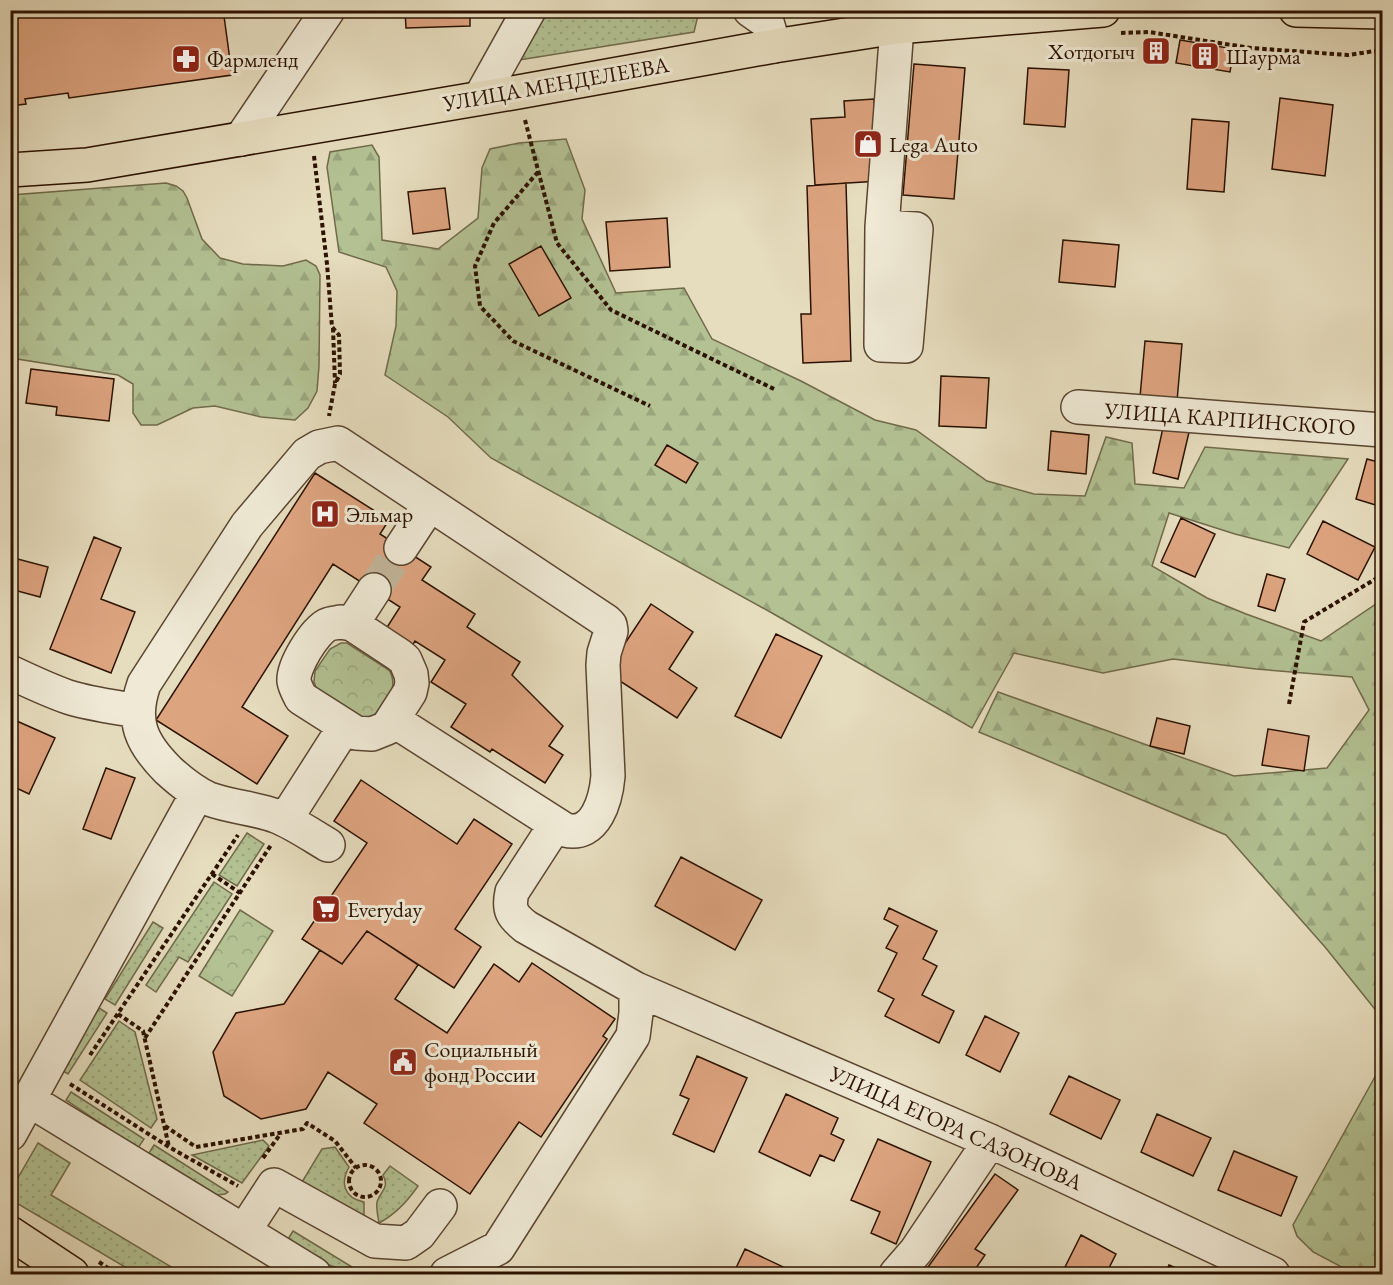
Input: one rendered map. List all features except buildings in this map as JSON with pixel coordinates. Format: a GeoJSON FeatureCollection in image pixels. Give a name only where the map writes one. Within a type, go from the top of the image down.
{"type":"FeatureCollection","features":[{"type":"Feature","properties":{"kind":"main road","name":"УЛИЦА МЕНДЕЛЕЕВА"},"geometry":{"type":"LineString","coordinates":[[10,170],[87,165],[518,92],[774,46],[895,19],[1103,10]]}},
{"type":"Feature","properties":{"kind":"main road"},"geometry":{"type":"LineString","coordinates":[[1296,10],[1383,12]]}},
{"type":"Feature","properties":{"kind":"main road"},"geometry":{"type":"LineString","coordinates":[[10,1233],[72,1275]]}},
{"type":"Feature","properties":{"kind":"street"},"geometry":{"type":"LineString","coordinates":[[241,139],[328,10]]}},
{"type":"Feature","properties":{"kind":"street"},"geometry":{"type":"LineString","coordinates":[[480,98],[529,10]]}},
{"type":"Feature","properties":{"kind":"street"},"geometry":{"type":"LineString","coordinates":[[750,10],[767,22],[774,46]]}},
{"type":"Feature","properties":{"kind":"street"},"geometry":{"type":"LineString","coordinates":[[882,227],[895,19]]}},
{"type":"Feature","properties":{"kind":"street","name":"УЛИЦА КАРПИНСКОГО"},"geometry":{"type":"LineString","coordinates":[[1078,407],[1383,430]]}},
{"type":"Feature","properties":{"kind":"street"},"geometry":{"type":"LineString","coordinates":[[328,845],[286,820],[197,794],[154,756],[144,738],[138,711],[144,684],[247,525],[307,454],[319,447],[338,442],[610,625],[611,631],[603,664],[608,776],[601,808],[591,825],[584,830],[570,832],[565,830],[393,720]]}},
{"type":"Feature","properties":{"kind":"street"},"geometry":{"type":"LineString","coordinates":[[401,548],[430,504]]}},
{"type":"Feature","properties":{"kind":"street"},"geometry":{"type":"LineString","coordinates":[[352,624],[374,590]]}},
{"type":"Feature","properties":{"kind":"street"},"geometry":{"type":"LineString","coordinates":[[332,623],[352,624],[399,655],[409,667],[412,683],[410,692],[387,728],[372,735],[356,733],[301,698],[294,682],[296,666],[318,632],[332,623]]}},
{"type":"Feature","properties":{"kind":"street"},"geometry":{"type":"LineString","coordinates":[[10,672],[69,697],[138,711]]}},
{"type":"Feature","properties":{"kind":"street"},"geometry":{"type":"LineString","coordinates":[[286,820],[345,726]]}},
{"type":"Feature","properties":{"kind":"street"},"geometry":{"type":"LineString","coordinates":[[10,1134],[197,794]]}},
{"type":"Feature","properties":{"kind":"street","name":"УЛИЦА ЕГОРА САЗОНОВА"},"geometry":{"type":"LineString","coordinates":[[556,824],[512,892],[511,909],[515,918],[526,927],[636,989],[990,1141],[1273,1275]]}},
{"type":"Feature","properties":{"kind":"street"},"geometry":{"type":"LineString","coordinates":[[447,1275],[498,1248],[633,1036],[636,989]]}},
{"type":"Feature","properties":{"kind":"street"},"geometry":{"type":"LineString","coordinates":[[29,1100],[314,1275]]}},
{"type":"Feature","properties":{"kind":"street"},"geometry":{"type":"LineString","coordinates":[[896,1275],[916,1251],[990,1141]]}},
{"type":"Feature","properties":{"kind":"street"},"geometry":{"type":"LineString","coordinates":[[244,1231],[274,1185],[369,1239],[390,1243],[406,1243],[419,1234],[441,1206]]}},
{"type":"Feature","properties":{"kind":"path"},"geometry":{"type":"LineString","coordinates":[[518,92],[557,243],[611,310],[774,389]]}},
{"type":"Feature","properties":{"kind":"path"},"geometry":{"type":"LineString","coordinates":[[314,155],[333,327],[339,335],[340,354],[340,374],[335,384],[324,446]]}},
{"type":"Feature","properties":{"kind":"path"},"geometry":{"type":"LineString","coordinates":[[538,172],[494,224],[475,266],[480,306],[513,341],[650,406]]}},
{"type":"Feature","properties":{"kind":"path"},"geometry":{"type":"LineString","coordinates":[[1289,704],[1304,622],[1383,575]]}},
{"type":"Feature","properties":{"kind":"path"},"geometry":{"type":"LineString","coordinates":[[88,1058],[254,810]]}},
{"type":"Feature","properties":{"kind":"path"},"geometry":{"type":"LineString","coordinates":[[145,1038],[286,820]]}},
{"type":"Feature","properties":{"kind":"path"},"geometry":{"type":"LineString","coordinates":[[212,874],[240,893]]}},
{"type":"Feature","properties":{"kind":"path"},"geometry":{"type":"LineString","coordinates":[[118,1014],[143,1031],[169,1147]]}},
{"type":"Feature","properties":{"kind":"path"},"geometry":{"type":"LineString","coordinates":[[76,1075],[70,1084],[169,1147],[263,1201]]}},
{"type":"Feature","properties":{"kind":"path"},"geometry":{"type":"LineString","coordinates":[[165,1126],[196,1147],[303,1130],[308,1123],[335,1141],[356,1168]]}},
{"type":"Feature","properties":{"kind":"path"},"geometry":{"type":"LineString","coordinates":[[369,1165],[377,1170],[381,1184],[375,1194],[359,1196],[351,1188],[349,1177],[356,1168],[369,1165]]}},
{"type":"Feature","properties":{"kind":"green space"},"geometry":{"type":"Polygon","coordinates":[[[536,11],[699,11],[694,32],[507,62],[536,11]]]}},
{"type":"Feature","properties":{"kind":"green space"},"geometry":{"type":"Polygon","coordinates":[[[566,139],[585,190],[582,219],[616,293],[684,288],[712,339],[801,381],[875,420],[916,430],[987,481],[1034,494],[1085,496],[1106,437],[1132,443],[1135,484],[1184,488],[1205,447],[1348,459],[1289,548],[1169,513],[1152,566],[1207,598],[1321,641],[1382,600],[1382,1018],[1325,947],[1226,835],[979,732],[998,692],[1234,776],[1327,768],[1369,710],[1352,677],[1173,659],[1103,673],[1014,653],[972,728],[772,613],[491,458],[448,417],[385,375],[396,326],[397,291],[386,267],[339,252],[327,167],[330,152],[372,145],[379,157],[382,240],[438,249],[478,218],[482,168],[490,149],[519,143],[566,139]]]}},
{"type":"Feature","properties":{"kind":"green space"},"geometry":{"type":"Polygon","coordinates":[[[166,183],[183,191],[202,239],[220,258],[243,264],[283,266],[306,260],[316,266],[320,275],[317,391],[308,408],[295,420],[261,417],[215,406],[193,408],[157,425],[141,425],[133,413],[133,384],[118,375],[11,358],[11,195],[166,183]]]}},
{"type":"Feature","properties":{"kind":"green space"},"geometry":{"type":"Polygon","coordinates":[[[341,643],[347,643],[389,670],[391,674],[392,689],[375,715],[361,719],[317,690],[314,682],[315,671],[330,649],[341,643]]]}},
{"type":"Feature","properties":{"kind":"green space"},"geometry":{"type":"Polygon","coordinates":[[[247,833],[264,844],[237,886],[219,875],[247,833]]]}},
{"type":"Feature","properties":{"kind":"green space"},"geometry":{"type":"Polygon","coordinates":[[[214,882],[232,894],[188,962],[179,957],[156,992],[146,985],[214,882]]]}},
{"type":"Feature","properties":{"kind":"green space"},"geometry":{"type":"Polygon","coordinates":[[[240,910],[273,931],[232,996],[199,976],[240,910]]]}},
{"type":"Feature","properties":{"kind":"green space"},"geometry":{"type":"Polygon","coordinates":[[[153,922],[163,928],[115,1005],[105,999],[153,922]]]}},
{"type":"Feature","properties":{"kind":"green space"},"geometry":{"type":"Polygon","coordinates":[[[99,1008],[107,1013],[68,1074],[60,1069],[99,1008]]]}},
{"type":"Feature","properties":{"kind":"green space"},"geometry":{"type":"Polygon","coordinates":[[[119,1021],[135,1032],[157,1119],[151,1128],[80,1080],[119,1021]]]}},
{"type":"Feature","properties":{"kind":"green space"},"geometry":{"type":"Polygon","coordinates":[[[1382,1064],[1382,1274],[1355,1274],[1313,1252],[1297,1236],[1293,1225],[1382,1064]]]}},
{"type":"Feature","properties":{"kind":"green space"},"geometry":{"type":"Polygon","coordinates":[[[71,1092],[144,1139],[138,1148],[66,1100],[71,1092]]]}},
{"type":"Feature","properties":{"kind":"green space"},"geometry":{"type":"Polygon","coordinates":[[[263,1140],[269,1146],[242,1183],[192,1155],[263,1140]]]}},
{"type":"Feature","properties":{"kind":"green space"},"geometry":{"type":"Polygon","coordinates":[[[38,1143],[70,1163],[51,1195],[183,1274],[137,1274],[13,1201],[11,1190],[38,1143]]]}},
{"type":"Feature","properties":{"kind":"green space"},"geometry":{"type":"Polygon","coordinates":[[[154,1145],[228,1192],[217,1195],[149,1153],[154,1145]]]}},
{"type":"Feature","properties":{"kind":"green space"},"geometry":{"type":"Polygon","coordinates":[[[335,1147],[349,1167],[345,1179],[348,1193],[364,1202],[364,1222],[299,1187],[322,1149],[335,1147]]]}},
{"type":"Feature","properties":{"kind":"green space"},"geometry":{"type":"Polygon","coordinates":[[[390,1166],[418,1186],[401,1207],[379,1223],[377,1202],[385,1187],[383,1175],[390,1166]]]}},
{"type":"Feature","properties":{"kind":"green space"},"geometry":{"type":"Polygon","coordinates":[[[293,1231],[357,1270],[329,1265],[288,1239],[293,1231]]]}},
{"type":"Feature","properties":{"kind":"tunnel"},"geometry":{"type":"LineString","coordinates":[[374,590],[401,548]]}},
{"type":"Feature","properties":{"kind":"place","name":"Хотдогыч"},"geometry":{"type":"Point","coordinates":[1156,51]}},
{"type":"Feature","properties":{"kind":"place","name":"Шаурма"},"geometry":{"type":"Point","coordinates":[1205,56]}},
{"type":"Feature","properties":{"kind":"place","name":"Фармленд"},"geometry":{"type":"Point","coordinates":[186,59]}},
{"type":"Feature","properties":{"kind":"place","name":"Lega Auto"},"geometry":{"type":"Point","coordinates":[868,144]}},
{"type":"Feature","properties":{"kind":"place","name":"Эльмар"},"geometry":{"type":"Point","coordinates":[325,514]}},
{"type":"Feature","properties":{"kind":"place","name":"Everyday"},"geometry":{"type":"Point","coordinates":[326,909]}},
{"type":"Feature","properties":{"kind":"place","name":"Социальный фонд России"},"geometry":{"type":"Point","coordinates":[403,1062]}}]}
